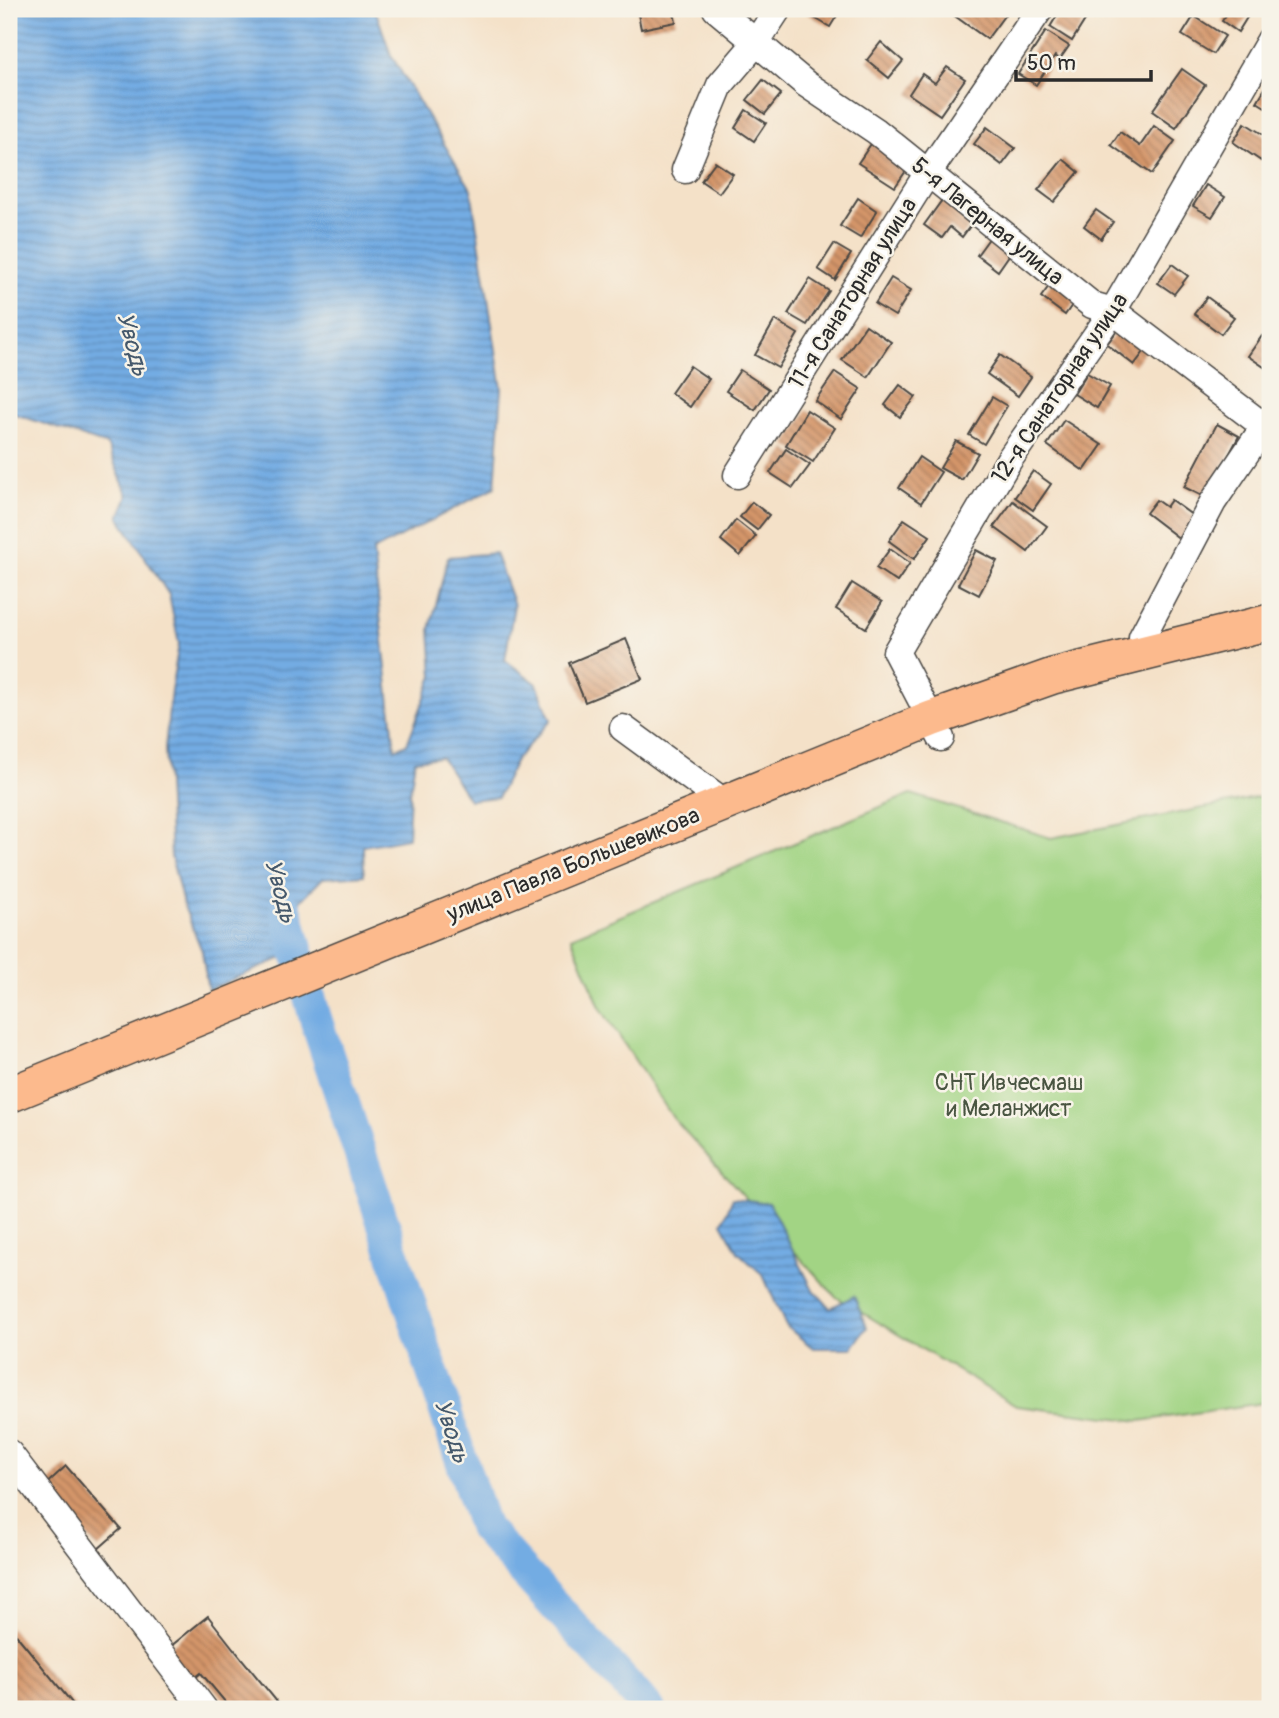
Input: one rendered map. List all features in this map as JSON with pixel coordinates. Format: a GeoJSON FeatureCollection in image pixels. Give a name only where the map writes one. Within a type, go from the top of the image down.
{"type":"FeatureCollection","features":[{"type":"Feature","properties":{"kind":"main road","name":"улица Павла Большевикова"},"geometry":{"type":"LineString","coordinates":[[368,955],[936,729],[1053,676],[1270,622]]}},
{"type":"Feature","properties":{"kind":"main road","name":"улица Павла Большевикова"},"geometry":{"type":"LineString","coordinates":[[368,955],[724,802],[936,729],[1270,644]]}},
{"type":"Feature","properties":{"kind":"main road"},"geometry":{"type":"LineString","coordinates":[[13,1097],[215,1019],[368,955]]}},
{"type":"Feature","properties":{"kind":"street","name":"5-я Лагерная улица"},"geometry":{"type":"LineString","coordinates":[[716,9],[755,44],[806,84],[876,131],[1093,305],[1112,311],[1268,422]]}},
{"type":"Feature","properties":{"kind":"street"},"geometry":{"type":"LineString","coordinates":[[685,170],[720,85],[755,44],[778,9]]}},
{"type":"Feature","properties":{"kind":"street","name":"11-я Санаторная улица"},"geometry":{"type":"LineString","coordinates":[[737,475],[929,172],[1040,9]]}},
{"type":"Feature","properties":{"kind":"street","name":"12-я Санаторная улица"},"geometry":{"type":"LineString","coordinates":[[936,729],[896,652],[1009,460],[1112,311],[1270,40]]}},
{"type":"Feature","properties":{"kind":"street"},"geometry":{"type":"LineString","coordinates":[[1145,654],[1142,637],[1193,539],[1213,502],[1268,422]]}},
{"type":"Feature","properties":{"kind":"street"},"geometry":{"type":"LineString","coordinates":[[623,727],[724,802]]}},
{"type":"Feature","properties":{"kind":"street"},"geometry":{"type":"LineString","coordinates":[[9,1452],[204,1709]]}},
{"type":"Feature","properties":{"kind":"green space","name":"СНТ Ивчесмаш и Меланжист"},"geometry":{"type":"Polygon","coordinates":[[[911,794],[1051,838],[1270,795],[1270,1402],[1140,1421],[1016,1406],[835,1296],[673,1118],[600,1007],[571,937],[911,794]]]}},
{"type":"Feature","properties":{"kind":"water"},"geometry":{"type":"Polygon","coordinates":[[[9,9],[375,9],[391,55],[471,189],[502,389],[495,487],[373,551],[395,749],[407,744],[433,676],[430,629],[448,557],[495,553],[514,605],[505,660],[537,684],[551,720],[516,759],[498,797],[469,800],[441,757],[415,760],[410,791],[408,838],[363,846],[364,875],[323,878],[298,903],[306,948],[208,990],[202,951],[183,904],[171,856],[165,748],[179,644],[169,595],[119,517],[128,496],[107,445],[9,412],[9,9]]]}},
{"type":"Feature","properties":{"kind":"water"},"geometry":{"type":"Polygon","coordinates":[[[733,1198],[769,1203],[812,1288],[830,1308],[854,1296],[867,1327],[852,1348],[813,1348],[786,1326],[763,1275],[738,1252],[722,1223],[733,1198]]]}},
{"type":"Feature","properties":{"kind":"building"},"geometry":{"type":"Polygon","coordinates":[[[637,9],[673,9],[676,22],[641,29],[637,9]]]}},
{"type":"Feature","properties":{"kind":"building"},"geometry":{"type":"Polygon","coordinates":[[[808,9],[841,9],[830,27],[806,13],[808,9]]]}},
{"type":"Feature","properties":{"kind":"building"},"geometry":{"type":"Polygon","coordinates":[[[956,9],[1009,9],[987,39],[952,14],[956,9]]]}},
{"type":"Feature","properties":{"kind":"building"},"geometry":{"type":"Polygon","coordinates":[[[1061,9],[1092,9],[1072,41],[1050,27],[1061,9]]]}},
{"type":"Feature","properties":{"kind":"building"},"geometry":{"type":"Polygon","coordinates":[[[1230,9],[1251,11],[1238,32],[1222,21],[1230,9]]]}},
{"type":"Feature","properties":{"kind":"building"},"geometry":{"type":"Polygon","coordinates":[[[1194,16],[1225,36],[1213,54],[1182,35],[1194,16]]]}},
{"type":"Feature","properties":{"kind":"building"},"geometry":{"type":"Polygon","coordinates":[[[1046,31],[1069,46],[1060,59],[1055,56],[1036,85],[1018,74],[1046,31]]]}},
{"type":"Feature","properties":{"kind":"building"},"geometry":{"type":"Polygon","coordinates":[[[881,42],[903,61],[889,78],[867,60],[881,42]]]}},
{"type":"Feature","properties":{"kind":"building"},"geometry":{"type":"Polygon","coordinates":[[[947,67],[965,79],[940,115],[909,94],[922,74],[935,83],[947,67]]]}},
{"type":"Feature","properties":{"kind":"building"},"geometry":{"type":"Polygon","coordinates":[[[1182,69],[1205,85],[1176,128],[1152,111],[1182,69]]]}},
{"type":"Feature","properties":{"kind":"building"},"geometry":{"type":"Polygon","coordinates":[[[763,80],[781,94],[765,114],[747,100],[763,80]]]}},
{"type":"Feature","properties":{"kind":"building"},"geometry":{"type":"Polygon","coordinates":[[[1270,80],[1270,110],[1257,102],[1270,80]]]}},
{"type":"Feature","properties":{"kind":"building"},"geometry":{"type":"Polygon","coordinates":[[[746,110],[766,123],[754,141],[735,128],[746,110]]]}},
{"type":"Feature","properties":{"kind":"building"},"geometry":{"type":"Polygon","coordinates":[[[1245,123],[1270,139],[1270,146],[1261,161],[1233,142],[1245,123]]]}},
{"type":"Feature","properties":{"kind":"building"},"geometry":{"type":"Polygon","coordinates":[[[1154,126],[1175,141],[1152,174],[1111,145],[1120,132],[1140,146],[1154,126]]]}},
{"type":"Feature","properties":{"kind":"building"},"geometry":{"type":"Polygon","coordinates":[[[987,127],[1015,148],[1002,165],[974,144],[987,127]]]}},
{"type":"Feature","properties":{"kind":"building"},"geometry":{"type":"Polygon","coordinates":[[[875,138],[912,162],[895,187],[858,163],[875,138]]]}},
{"type":"Feature","properties":{"kind":"building"},"geometry":{"type":"Polygon","coordinates":[[[1063,159],[1079,172],[1054,202],[1038,190],[1063,159]]]}},
{"type":"Feature","properties":{"kind":"building"},"geometry":{"type":"Polygon","coordinates":[[[715,162],[733,174],[719,193],[701,181],[715,162]]]}},
{"type":"Feature","properties":{"kind":"building"},"geometry":{"type":"Polygon","coordinates":[[[1206,185],[1225,197],[1212,217],[1193,206],[1206,185]]]}},
{"type":"Feature","properties":{"kind":"building"},"geometry":{"type":"Polygon","coordinates":[[[945,196],[976,218],[962,237],[950,227],[942,238],[924,225],[945,196]]]}},
{"type":"Feature","properties":{"kind":"building"},"geometry":{"type":"Polygon","coordinates":[[[858,198],[877,211],[860,238],[840,226],[858,198]]]}},
{"type":"Feature","properties":{"kind":"building"},"geometry":{"type":"Polygon","coordinates":[[[1096,210],[1113,222],[1101,239],[1084,226],[1096,210]]]}},
{"type":"Feature","properties":{"kind":"building"},"geometry":{"type":"Polygon","coordinates":[[[993,233],[1014,248],[998,271],[977,255],[993,233]]]}},
{"type":"Feature","properties":{"kind":"building"},"geometry":{"type":"Polygon","coordinates":[[[834,244],[851,254],[835,280],[818,269],[834,244]]]}},
{"type":"Feature","properties":{"kind":"building"},"geometry":{"type":"Polygon","coordinates":[[[1172,264],[1188,276],[1174,294],[1158,283],[1172,264]]]}},
{"type":"Feature","properties":{"kind":"building"},"geometry":{"type":"Polygon","coordinates":[[[891,278],[911,290],[895,316],[875,304],[891,278]]]}},
{"type":"Feature","properties":{"kind":"building"},"geometry":{"type":"Polygon","coordinates":[[[1055,278],[1079,295],[1065,315],[1041,297],[1055,278]]]}},
{"type":"Feature","properties":{"kind":"building"},"geometry":{"type":"Polygon","coordinates":[[[810,279],[829,291],[807,325],[788,314],[810,279]]]}},
{"type":"Feature","properties":{"kind":"building"},"geometry":{"type":"Polygon","coordinates":[[[1207,297],[1234,317],[1221,334],[1194,314],[1207,297]]]}},
{"type":"Feature","properties":{"kind":"building"},"geometry":{"type":"Polygon","coordinates":[[[775,320],[798,334],[778,368],[755,355],[775,320]]]}},
{"type":"Feature","properties":{"kind":"building"},"geometry":{"type":"Polygon","coordinates":[[[1123,323],[1150,344],[1134,365],[1107,344],[1123,323]]]}},
{"type":"Feature","properties":{"kind":"building"},"geometry":{"type":"Polygon","coordinates":[[[866,325],[891,342],[868,377],[842,360],[866,325]]]}},
{"type":"Feature","properties":{"kind":"building"},"geometry":{"type":"Polygon","coordinates":[[[1262,336],[1270,342],[1270,371],[1248,356],[1262,336]]]}},
{"type":"Feature","properties":{"kind":"building"},"geometry":{"type":"Polygon","coordinates":[[[1000,355],[1031,377],[1018,396],[987,374],[1000,355]]]}},
{"type":"Feature","properties":{"kind":"building"},"geometry":{"type":"Polygon","coordinates":[[[690,366],[709,379],[690,407],[671,393],[690,366]]]}},
{"type":"Feature","properties":{"kind":"building"},"geometry":{"type":"Polygon","coordinates":[[[740,370],[769,389],[755,410],[726,391],[740,370]]]}},
{"type":"Feature","properties":{"kind":"building"},"geometry":{"type":"Polygon","coordinates":[[[835,372],[861,389],[841,419],[815,401],[835,372]]]}},
{"type":"Feature","properties":{"kind":"building"},"geometry":{"type":"Polygon","coordinates":[[[1087,373],[1110,386],[1097,408],[1074,394],[1087,373]]]}},
{"type":"Feature","properties":{"kind":"building"},"geometry":{"type":"Polygon","coordinates":[[[900,385],[916,397],[900,417],[885,405],[900,385]]]}},
{"type":"Feature","properties":{"kind":"building"},"geometry":{"type":"Polygon","coordinates":[[[992,397],[1007,406],[984,444],[969,435],[992,397]]]}},
{"type":"Feature","properties":{"kind":"building"},"geometry":{"type":"Polygon","coordinates":[[[807,410],[835,428],[813,462],[786,445],[807,410]]]}},
{"type":"Feature","properties":{"kind":"building"},"geometry":{"type":"Polygon","coordinates":[[[1064,420],[1102,445],[1084,471],[1047,445],[1064,420]]]}},
{"type":"Feature","properties":{"kind":"building"},"geometry":{"type":"Polygon","coordinates":[[[1217,424],[1239,436],[1206,498],[1184,487],[1217,424]]]}},
{"type":"Feature","properties":{"kind":"building"},"geometry":{"type":"Polygon","coordinates":[[[956,441],[978,453],[962,480],[940,468],[956,441]]]}},
{"type":"Feature","properties":{"kind":"building"},"geometry":{"type":"Polygon","coordinates":[[[786,449],[810,465],[793,488],[770,473],[786,449]]]}},
{"type":"Feature","properties":{"kind":"building"},"geometry":{"type":"Polygon","coordinates":[[[919,457],[941,472],[921,503],[899,488],[919,457]]]}},
{"type":"Feature","properties":{"kind":"building"},"geometry":{"type":"Polygon","coordinates":[[[1033,471],[1051,484],[1033,510],[1015,497],[1033,471]]]}},
{"type":"Feature","properties":{"kind":"building"},"geometry":{"type":"Polygon","coordinates":[[[1156,500],[1166,507],[1171,500],[1196,518],[1180,539],[1146,513],[1156,500]]]}},
{"type":"Feature","properties":{"kind":"building"},"geometry":{"type":"Polygon","coordinates":[[[1013,501],[1047,526],[1028,552],[994,527],[1013,501]]]}},
{"type":"Feature","properties":{"kind":"building"},"geometry":{"type":"Polygon","coordinates":[[[752,502],[769,515],[757,530],[740,517],[752,502]]]}},
{"type":"Feature","properties":{"kind":"building"},"geometry":{"type":"Polygon","coordinates":[[[904,519],[930,536],[914,559],[889,541],[904,519]]]}},
{"type":"Feature","properties":{"kind":"building"},"geometry":{"type":"Polygon","coordinates":[[[736,520],[756,536],[740,556],[721,540],[736,520]]]}},
{"type":"Feature","properties":{"kind":"building"},"geometry":{"type":"Polygon","coordinates":[[[890,549],[910,563],[897,582],[876,568],[890,549]]]}},
{"type":"Feature","properties":{"kind":"building"},"geometry":{"type":"Polygon","coordinates":[[[976,550],[997,561],[979,595],[958,584],[976,550]]]}},
{"type":"Feature","properties":{"kind":"building"},"geometry":{"type":"Polygon","coordinates":[[[852,583],[882,602],[866,628],[836,609],[852,583]]]}},
{"type":"Feature","properties":{"kind":"building"},"geometry":{"type":"Polygon","coordinates":[[[626,639],[642,679],[585,702],[569,663],[626,639]]]}},
{"type":"Feature","properties":{"kind":"building"},"geometry":{"type":"Polygon","coordinates":[[[66,1466],[121,1529],[98,1549],[43,1487],[66,1466]]]}},
{"type":"Feature","properties":{"kind":"building"},"geometry":{"type":"Polygon","coordinates":[[[208,1616],[283,1709],[231,1709],[201,1673],[190,1682],[165,1651],[208,1616]]]}},
{"type":"Feature","properties":{"kind":"building"},"geometry":{"type":"Polygon","coordinates":[[[9,1626],[77,1709],[9,1709],[9,1626]]]}},
{"type":"Feature","properties":{"kind":"waterway","name":"Уводь"},"geometry":{"type":"LineString","coordinates":[[286,910],[315,1017],[484,1528],[649,1709]]}}]}
